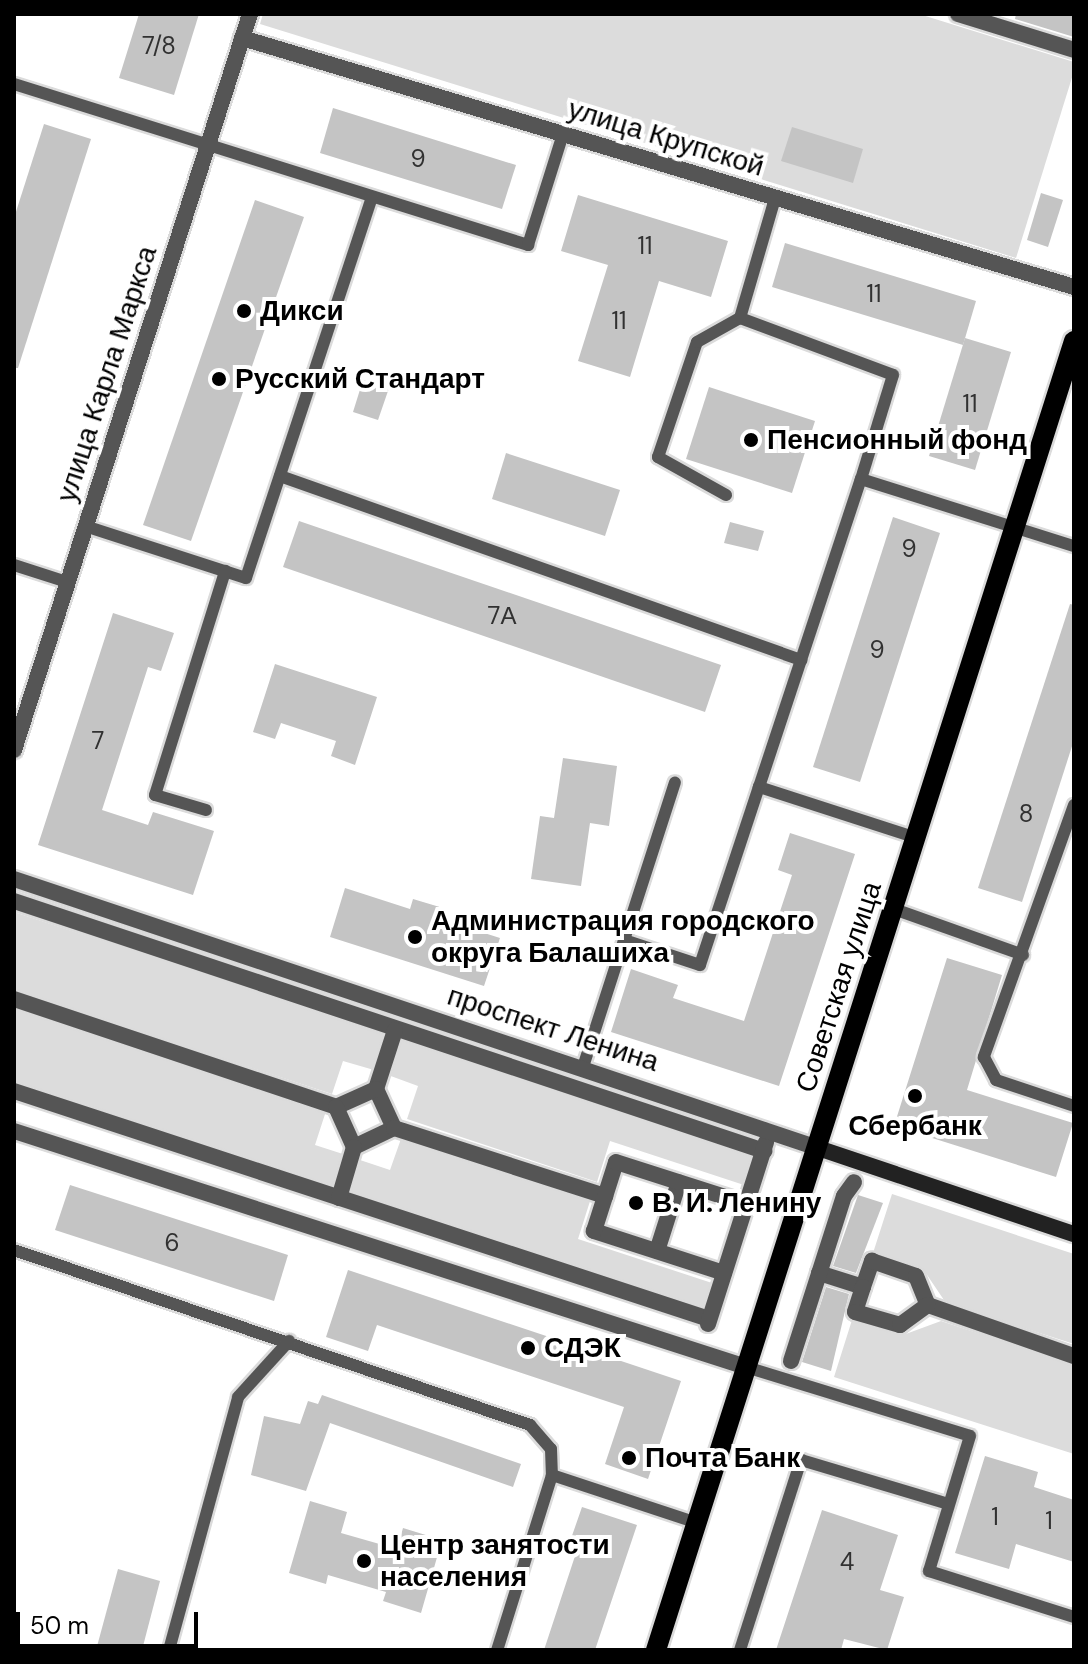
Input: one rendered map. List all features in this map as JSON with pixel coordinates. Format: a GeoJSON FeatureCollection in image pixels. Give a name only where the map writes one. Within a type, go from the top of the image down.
{"type":"FeatureCollection","features":[{"type":"Feature","properties":{"kind":"main road","name":"Советская улица"},"geometry":{"type":"LineString","coordinates":[[656,1650],[1074,341]]}},
{"type":"Feature","properties":{"kind":"main road","name":"проспект Ленина"},"geometry":{"type":"LineString","coordinates":[[818,1148],[1074,1234]]}},
{"type":"Feature","properties":{"kind":"street","name":"улица Карла Маркса"},"geometry":{"type":"LineString","coordinates":[[14,750],[250,14]]}},
{"type":"Feature","properties":{"kind":"street"},"geometry":{"type":"LineString","coordinates":[[958,14],[1074,50]]}},
{"type":"Feature","properties":{"kind":"street","name":"улица Крупской"},"geometry":{"type":"LineString","coordinates":[[242,38],[1074,287]]}},
{"type":"Feature","properties":{"kind":"street","name":"проспект Ленина"},"geometry":{"type":"LineString","coordinates":[[14,879],[818,1148]]}},
{"type":"Feature","properties":{"kind":"street"},"geometry":{"type":"LineString","coordinates":[[14,901],[766,1155],[724,1273],[713,1320],[14,1091]]}},
{"type":"Feature","properties":{"kind":"street"},"geometry":{"type":"LineString","coordinates":[[14,999],[336,1107],[376,1089]]}},
{"type":"Feature","properties":{"kind":"street"},"geometry":{"type":"LineString","coordinates":[[394,1128],[376,1089],[395,1030]]}},
{"type":"Feature","properties":{"kind":"street"},"geometry":{"type":"LineString","coordinates":[[336,1107],[354,1147],[339,1198]]}},
{"type":"Feature","properties":{"kind":"street"},"geometry":{"type":"LineString","coordinates":[[354,1147],[394,1128],[605,1196]]}},
{"type":"Feature","properties":{"kind":"street"},"geometry":{"type":"LineString","coordinates":[[14,1131],[746,1367]]}},
{"type":"Feature","properties":{"kind":"street"},"geometry":{"type":"LineString","coordinates":[[724,1273],[594,1231],[616,1162],[747,1204]]}},
{"type":"Feature","properties":{"kind":"street"},"geometry":{"type":"LineString","coordinates":[[657,1251],[679,1182]]}},
{"type":"Feature","properties":{"kind":"street"},"geometry":{"type":"LineString","coordinates":[[791,1361],[844,1196],[854,1182]]}},
{"type":"Feature","properties":{"kind":"street"},"geometry":{"type":"LineString","coordinates":[[928,1305],[900,1325],[855,1312],[872,1261],[916,1276],[928,1305],[1074,1356]]}},
{"type":"Feature","properties":{"kind":"street"},"geometry":{"type":"LineString","coordinates":[[819,1273],[863,1287]]}},
{"type":"Feature","properties":{"kind":"lane"},"geometry":{"type":"LineString","coordinates":[[15,89],[528,245],[563,134]]}},
{"type":"Feature","properties":{"kind":"lane"},"geometry":{"type":"LineString","coordinates":[[85,526],[246,578],[372,197]]}},
{"type":"Feature","properties":{"kind":"lane"},"geometry":{"type":"LineString","coordinates":[[726,495],[658,457],[697,342],[740,318],[775,198]]}},
{"type":"Feature","properties":{"kind":"lane"},"geometry":{"type":"LineString","coordinates":[[624,940],[700,965],[893,375],[740,318]]}},
{"type":"Feature","properties":{"kind":"lane"},"geometry":{"type":"LineString","coordinates":[[280,476],[801,660]]}},
{"type":"Feature","properties":{"kind":"lane"},"geometry":{"type":"LineString","coordinates":[[861,479],[1015,530],[1074,546]]}},
{"type":"Feature","properties":{"kind":"lane"},"geometry":{"type":"LineString","coordinates":[[14,565],[67,582]]}},
{"type":"Feature","properties":{"kind":"lane"},"geometry":{"type":"LineString","coordinates":[[206,810],[155,795],[225,571]]}},
{"type":"Feature","properties":{"kind":"lane"},"geometry":{"type":"LineString","coordinates":[[583,1067],[675,783]]}},
{"type":"Feature","properties":{"kind":"lane"},"geometry":{"type":"LineString","coordinates":[[759,787],[917,838]]}},
{"type":"Feature","properties":{"kind":"lane"},"geometry":{"type":"LineString","coordinates":[[1074,805],[1023,955],[984,1057],[996,1080],[1074,1106]]}},
{"type":"Feature","properties":{"kind":"lane"},"geometry":{"type":"LineString","coordinates":[[894,909],[1023,955]]}},
{"type":"Feature","properties":{"kind":"lane"},"geometry":{"type":"LineString","coordinates":[[14,1250],[530,1425],[551,1449],[552,1475],[497,1650]]}},
{"type":"Feature","properties":{"kind":"lane"},"geometry":{"type":"LineString","coordinates":[[169,1650],[238,1397],[289,1341]]}},
{"type":"Feature","properties":{"kind":"lane"},"geometry":{"type":"LineString","coordinates":[[746,1367],[970,1436],[929,1571],[1074,1617]]}},
{"type":"Feature","properties":{"kind":"lane"},"geometry":{"type":"LineString","coordinates":[[740,1650],[801,1460],[949,1504]]}},
{"type":"Feature","properties":{"kind":"lane"},"geometry":{"type":"LineString","coordinates":[[552,1475],[697,1523]]}},
{"type":"Feature","properties":{"kind":"shaded area"},"geometry":{"type":"Polygon","coordinates":[[[263,14],[919,14],[1074,62],[1074,71],[1016,258],[260,24],[263,14]]]}},
{"type":"Feature","properties":{"kind":"shaded area"},"geometry":{"type":"Polygon","coordinates":[[[14,912],[386,1034],[374,1070],[343,1061],[332,1094],[14,990],[14,912]]]}},
{"type":"Feature","properties":{"kind":"shaded area"},"geometry":{"type":"Polygon","coordinates":[[[14,1009],[326,1111],[315,1145],[346,1155],[334,1192],[14,1087],[14,1009]]]}},
{"type":"Feature","properties":{"kind":"shaded area"},"geometry":{"type":"Polygon","coordinates":[[[400,1039],[754,1155],[744,1185],[610,1141],[597,1182],[407,1119],[418,1086],[388,1075],[400,1039]]]}},
{"type":"Feature","properties":{"kind":"shaded area"},"geometry":{"type":"Polygon","coordinates":[[[402,1136],[591,1198],[578,1239],[712,1283],[702,1313],[348,1196],[360,1160],[390,1170],[402,1136]]]}},
{"type":"Feature","properties":{"kind":"shaded area"},"geometry":{"type":"Polygon","coordinates":[[[892,1194],[1074,1254],[1074,1344],[946,1303],[923,1269],[873,1253],[892,1194]]]}},
{"type":"Feature","properties":{"kind":"shaded area"},"geometry":{"type":"Polygon","coordinates":[[[852,1320],[903,1335],[941,1321],[1074,1365],[1074,1454],[834,1377],[852,1320]]]}},
{"type":"Feature","properties":{"kind":"building"},"geometry":{"type":"Polygon","coordinates":[[[139,14],[199,14],[174,95],[119,78],[139,14]]]}},
{"type":"Feature","properties":{"kind":"building"},"geometry":{"type":"Polygon","coordinates":[[[1016,14],[1074,14],[1074,37],[1015,19],[1016,14]]]}},
{"type":"Feature","properties":{"kind":"building"},"geometry":{"type":"Polygon","coordinates":[[[333,108],[516,165],[502,209],[320,153],[333,108]]]}},
{"type":"Feature","properties":{"kind":"building"},"geometry":{"type":"Polygon","coordinates":[[[44,124],[91,139],[18,368],[14,368],[14,218],[44,124]]]}},
{"type":"Feature","properties":{"kind":"building"},"geometry":{"type":"Polygon","coordinates":[[[792,127],[863,149],[853,183],[781,161],[792,127]]]}},
{"type":"Feature","properties":{"kind":"building"},"geometry":{"type":"Polygon","coordinates":[[[1041,193],[1063,200],[1048,247],[1027,240],[1041,193]]]}},
{"type":"Feature","properties":{"kind":"building"},"geometry":{"type":"Polygon","coordinates":[[[578,195],[728,241],[711,297],[659,281],[630,377],[578,361],[608,265],[561,251],[578,195]]]}},
{"type":"Feature","properties":{"kind":"building"},"geometry":{"type":"Polygon","coordinates":[[[255,200],[304,217],[191,541],[143,525],[255,200]]]}},
{"type":"Feature","properties":{"kind":"building"},"geometry":{"type":"Polygon","coordinates":[[[785,243],[976,301],[963,345],[772,287],[785,243]]]}},
{"type":"Feature","properties":{"kind":"building"},"geometry":{"type":"Polygon","coordinates":[[[965,338],[1011,352],[975,470],[929,456],[965,338]]]}},
{"type":"Feature","properties":{"kind":"building"},"geometry":{"type":"Polygon","coordinates":[[[363,380],[389,388],[378,420],[353,412],[363,380]]]}},
{"type":"Feature","properties":{"kind":"building","name":"Пенсионный фонд"},"geometry":{"type":"Polygon","coordinates":[[[709,387],[815,421],[792,493],[686,459],[709,387]]]}},
{"type":"Feature","properties":{"kind":"building"},"geometry":{"type":"Polygon","coordinates":[[[506,453],[620,490],[605,536],[492,499],[506,453]]]}},
{"type":"Feature","properties":{"kind":"building"},"geometry":{"type":"Polygon","coordinates":[[[893,517],[940,533],[860,782],[813,767],[893,517]]]}},
{"type":"Feature","properties":{"kind":"building"},"geometry":{"type":"Polygon","coordinates":[[[299,521],[721,665],[705,712],[283,567],[299,521]]]}},
{"type":"Feature","properties":{"kind":"building"},"geometry":{"type":"Polygon","coordinates":[[[730,522],[764,531],[758,551],[724,543],[730,522]]]}},
{"type":"Feature","properties":{"kind":"building"},"geometry":{"type":"Polygon","coordinates":[[[1070,604],[1074,605],[1074,740],[1022,902],[978,888],[1070,604]]]}},
{"type":"Feature","properties":{"kind":"building"},"geometry":{"type":"Polygon","coordinates":[[[113,613],[174,633],[161,671],[148,667],[102,810],[148,825],[153,812],[214,831],[193,895],[38,845],[113,613]]]}},
{"type":"Feature","properties":{"kind":"building"},"geometry":{"type":"Polygon","coordinates":[[[275,664],[377,697],[355,765],[331,756],[336,741],[281,723],[275,739],[253,732],[275,664]]]}},
{"type":"Feature","properties":{"kind":"building"},"geometry":{"type":"Polygon","coordinates":[[[563,758],[617,766],[609,826],[590,823],[581,886],[531,879],[540,816],[554,818],[563,758]]]}},
{"type":"Feature","properties":{"kind":"building"},"geometry":{"type":"Polygon","coordinates":[[[790,833],[855,854],[779,1086],[611,1032],[631,969],[678,985],[673,998],[744,1021],[792,875],[778,870],[790,833]]]}},
{"type":"Feature","properties":{"kind":"building","name":"Администрация городского округа Балашиха"},"geometry":{"type":"Polygon","coordinates":[[[345,888],[410,909],[413,899],[443,908],[440,919],[500,938],[484,986],[330,937],[345,888]]]}},
{"type":"Feature","properties":{"kind":"building"},"geometry":{"type":"Polygon","coordinates":[[[947,958],[1002,975],[967,1090],[1073,1123],[1056,1177],[894,1126],[947,958]]]}},
{"type":"Feature","properties":{"kind":"building"},"geometry":{"type":"Polygon","coordinates":[[[70,1185],[288,1255],[274,1301],[55,1230],[70,1185]]]}},
{"type":"Feature","properties":{"kind":"building"},"geometry":{"type":"Polygon","coordinates":[[[858,1195],[883,1203],[856,1273],[833,1266],[858,1195]]]}},
{"type":"Feature","properties":{"kind":"building"},"geometry":{"type":"Polygon","coordinates":[[[348,1270],[681,1381],[648,1479],[605,1464],[624,1407],[377,1325],[368,1351],[326,1337],[348,1270]]]}},
{"type":"Feature","properties":{"kind":"building"},"geometry":{"type":"Polygon","coordinates":[[[826,1287],[849,1294],[831,1371],[802,1362],[826,1287]]]}},
{"type":"Feature","properties":{"kind":"building"},"geometry":{"type":"Polygon","coordinates":[[[322,1395],[521,1464],[513,1487],[330,1423],[306,1491],[251,1475],[264,1416],[300,1424],[308,1401],[318,1404],[322,1395]]]}},
{"type":"Feature","properties":{"kind":"building"},"geometry":{"type":"Polygon","coordinates":[[[985,1456],[1038,1472],[1034,1487],[1074,1500],[1074,1562],[1016,1544],[1009,1569],[955,1553],[985,1456]]]}},
{"type":"Feature","properties":{"kind":"building","name":"Центр занятости населения"},"geometry":{"type":"Polygon","coordinates":[[[310,1501],[347,1512],[341,1533],[397,1549],[403,1528],[442,1540],[421,1613],[383,1601],[386,1592],[328,1575],[326,1584],[289,1573],[310,1501]]]}},
{"type":"Feature","properties":{"kind":"building"},"geometry":{"type":"Polygon","coordinates":[[[582,1507],[637,1525],[595,1650],[544,1650],[575,1556],[566,1553],[582,1507]]]}},
{"type":"Feature","properties":{"kind":"building"},"geometry":{"type":"Polygon","coordinates":[[[822,1510],[898,1535],[880,1590],[904,1597],[887,1650],[844,1639],[841,1650],[776,1650],[822,1510]]]}},
{"type":"Feature","properties":{"kind":"building"},"geometry":{"type":"Polygon","coordinates":[[[118,1569],[160,1581],[142,1650],[96,1650],[118,1569]]]}},
{"type":"Feature","properties":{"kind":"place","name":"Дикси"},"geometry":{"type":"Point","coordinates":[244,311]}},
{"type":"Feature","properties":{"kind":"place","name":"Русский Стандарт"},"geometry":{"type":"Point","coordinates":[219,379]}},
{"type":"Feature","properties":{"kind":"place","name":"Пенсионный фонд"},"geometry":{"type":"Point","coordinates":[751,440]}},
{"type":"Feature","properties":{"kind":"place","name":"Администрация городского округа Балашиха"},"geometry":{"type":"Point","coordinates":[415,937]}},
{"type":"Feature","properties":{"kind":"place","name":"Сбербанк"},"geometry":{"type":"Point","coordinates":[915,1096]}},
{"type":"Feature","properties":{"kind":"place","name":"В. И. Ленину"},"geometry":{"type":"Point","coordinates":[636,1203]}},
{"type":"Feature","properties":{"kind":"place","name":"СДЭК"},"geometry":{"type":"Point","coordinates":[528,1348]}},
{"type":"Feature","properties":{"kind":"place","name":"Почта Банк"},"geometry":{"type":"Point","coordinates":[629,1458]}},
{"type":"Feature","properties":{"kind":"place","name":"Центр занятости населения"},"geometry":{"type":"Point","coordinates":[364,1561]}}]}
